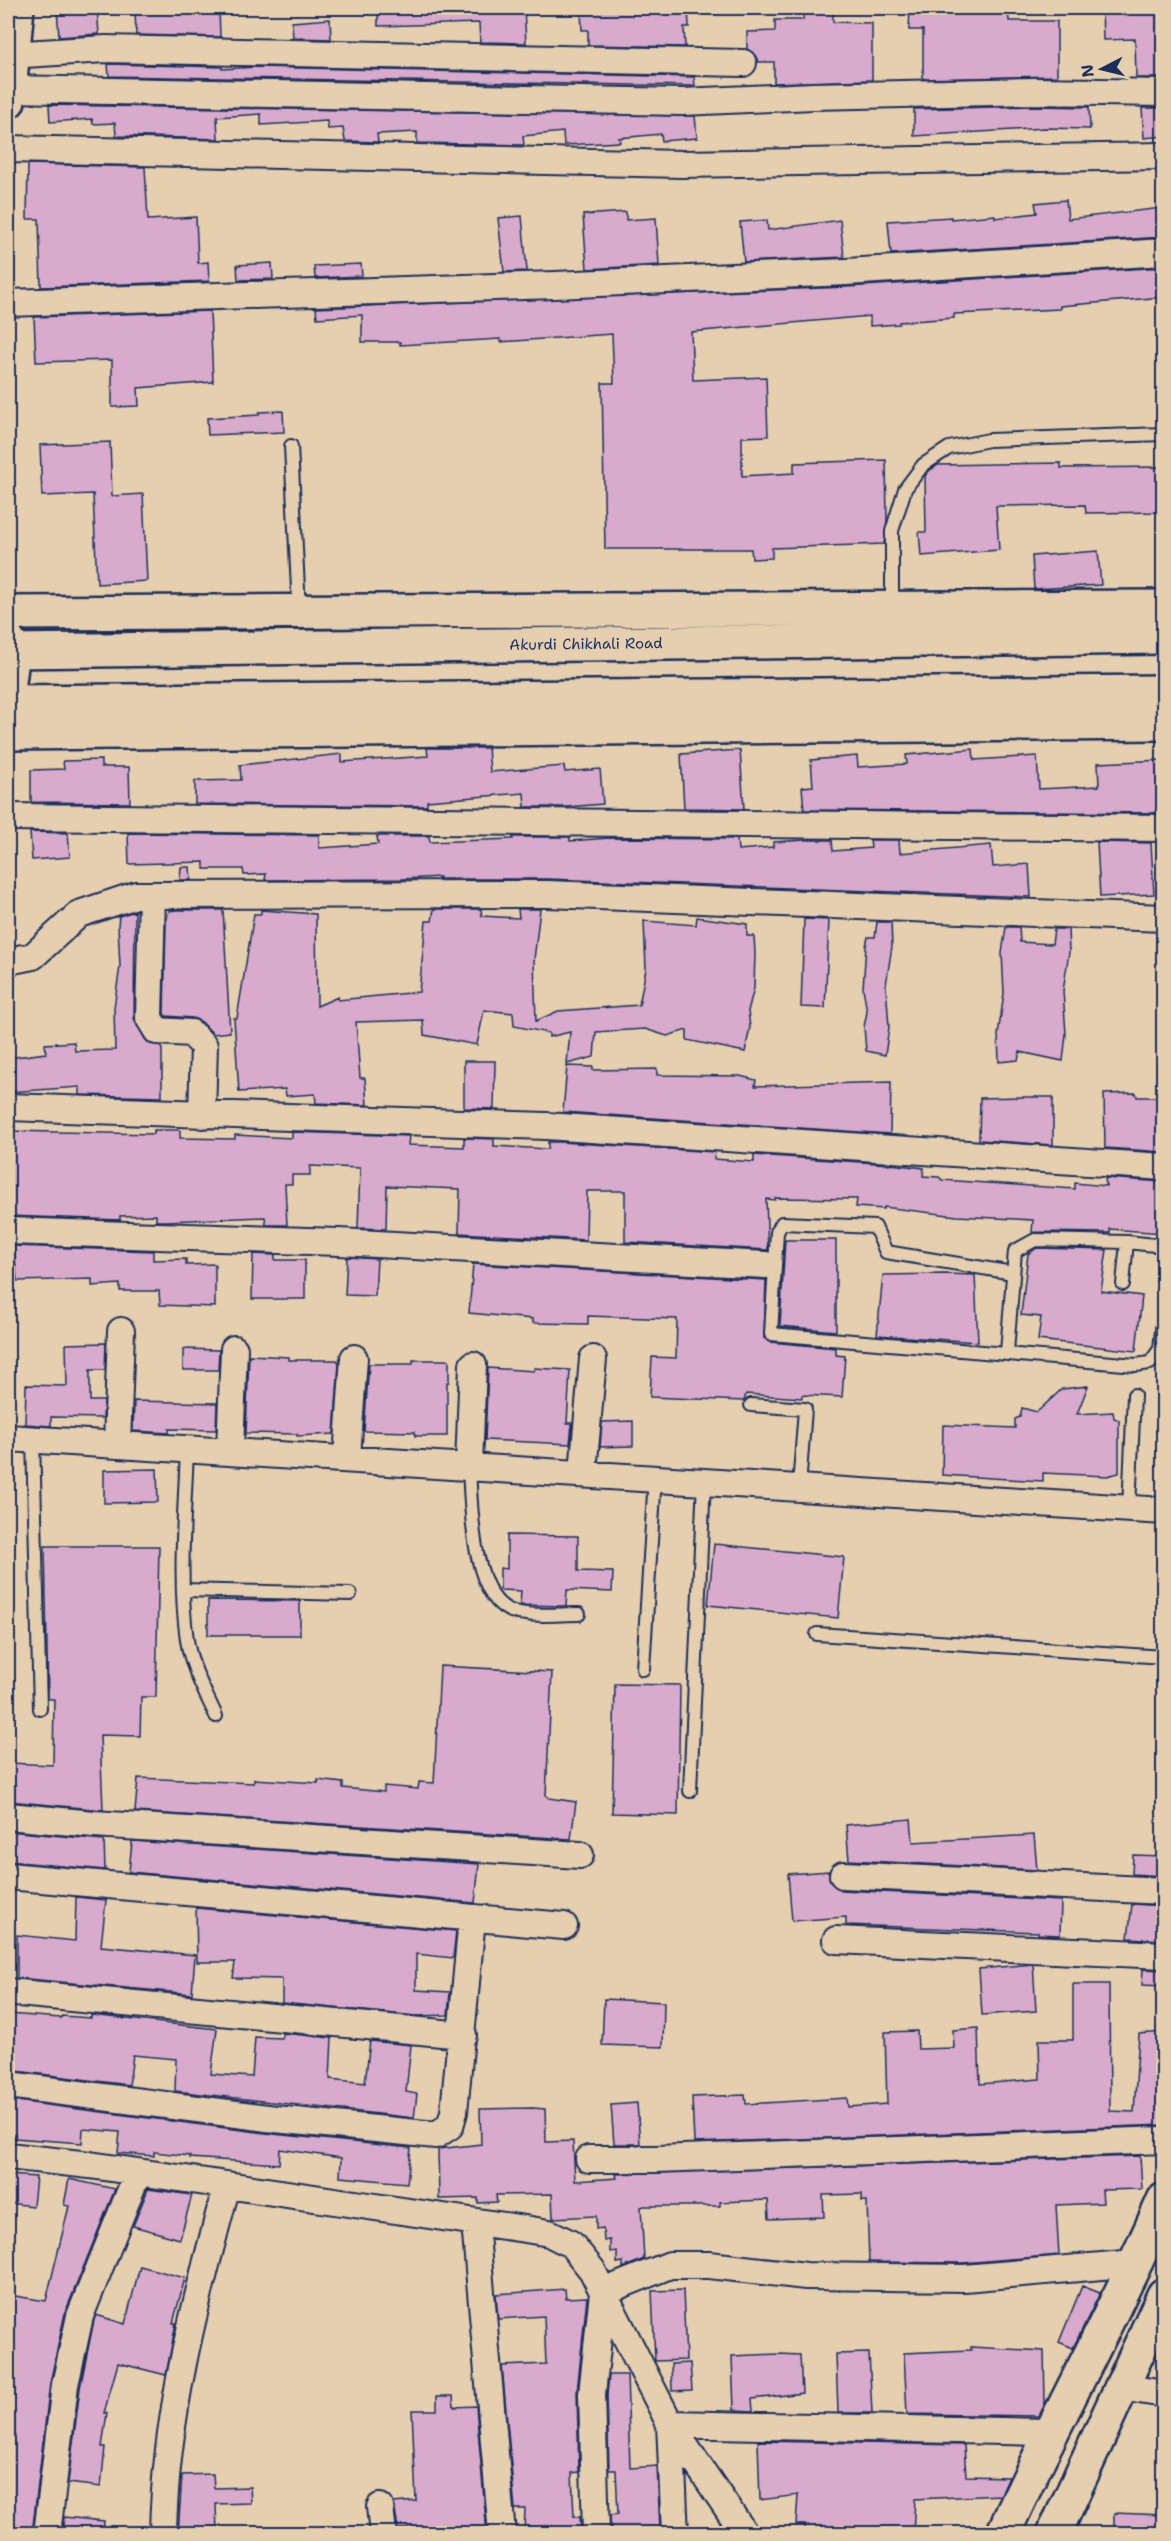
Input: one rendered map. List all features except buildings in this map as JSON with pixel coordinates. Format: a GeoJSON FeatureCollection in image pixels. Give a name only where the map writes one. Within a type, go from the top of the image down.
{"type":"FeatureCollection","features":[{"type":"Feature","properties":{"kind":"main road"},"geometry":{"type":"LineString","coordinates":[[8,95],[10,55],[17,8]]}},
{"type":"Feature","properties":{"kind":"main road"},"geometry":{"type":"LineString","coordinates":[[8,613],[1164,607]]}},
{"type":"Feature","properties":{"kind":"main road","name":"Akurdi Chikhali Road"},"geometry":{"type":"LineString","coordinates":[[10,648],[1164,637]]}},
{"type":"Feature","properties":{"kind":"main road"},"geometry":{"type":"LineString","coordinates":[[8,690],[10,648]]}},
{"type":"Feature","properties":{"kind":"main road"},"geometry":{"type":"LineString","coordinates":[[8,702],[1164,692]]}},
{"type":"Feature","properties":{"kind":"main road"},"geometry":{"type":"LineString","coordinates":[[8,733],[1164,723]]}},
{"type":"Feature","properties":{"kind":"main road"},"geometry":{"type":"LineString","coordinates":[[1003,2534],[1049,2432],[1136,2263],[1164,2200]]}},
{"type":"Feature","properties":{"kind":"main road"},"geometry":{"type":"LineString","coordinates":[[1054,2534],[1164,2295]]}},
{"type":"Feature","properties":{"kind":"street"},"geometry":{"type":"LineString","coordinates":[[10,55],[106,49],[743,63]]}},
{"type":"Feature","properties":{"kind":"street"},"geometry":{"type":"LineString","coordinates":[[711,62],[711,100]]}},
{"type":"Feature","properties":{"kind":"street"},"geometry":{"type":"LineString","coordinates":[[8,95],[711,100],[1011,92],[1164,93]]}},
{"type":"Feature","properties":{"kind":"street"},"geometry":{"type":"LineString","coordinates":[[8,149],[682,164],[1164,156]]}},
{"type":"Feature","properties":{"kind":"street"},"geometry":{"type":"LineString","coordinates":[[8,303],[555,285],[880,270],[1164,252]]}},
{"type":"Feature","properties":{"kind":"street"},"geometry":{"type":"LineString","coordinates":[[8,817],[1164,828]]}},
{"type":"Feature","properties":{"kind":"street"},"geometry":{"type":"LineString","coordinates":[[8,961],[33,956],[79,914],[136,895],[547,894],[1164,918]]}},
{"type":"Feature","properties":{"kind":"street"},"geometry":{"type":"LineString","coordinates":[[153,895],[149,1018],[157,1030],[191,1033],[204,1046],[202,1115]]}},
{"type":"Feature","properties":{"kind":"street"},"geometry":{"type":"LineString","coordinates":[[8,1107],[546,1126],[1164,1167]]}},
{"type":"Feature","properties":{"kind":"street"},"geometry":{"type":"LineString","coordinates":[[8,1231],[339,1242],[766,1264]]}},
{"type":"Feature","properties":{"kind":"street"},"geometry":{"type":"LineString","coordinates":[[117,1444],[121,1331]]}},
{"type":"Feature","properties":{"kind":"street"},"geometry":{"type":"LineString","coordinates":[[230,1450],[234,1348]]}},
{"type":"Feature","properties":{"kind":"street"},"geometry":{"type":"LineString","coordinates":[[347,1457],[354,1358]]}},
{"type":"Feature","properties":{"kind":"street"},"geometry":{"type":"LineString","coordinates":[[583,1472],[593,1359]]}},
{"type":"Feature","properties":{"kind":"street"},"geometry":{"type":"LineString","coordinates":[[469,1465],[473,1365]]}},
{"type":"Feature","properties":{"kind":"street"},"geometry":{"type":"LineString","coordinates":[[8,1438],[347,1457],[1164,1511]]}},
{"type":"Feature","properties":{"kind":"street"},"geometry":{"type":"LineString","coordinates":[[8,1816],[94,1824],[580,1855]]}},
{"type":"Feature","properties":{"kind":"street"},"geometry":{"type":"LineString","coordinates":[[843,1875],[1164,1891]]}},
{"type":"Feature","properties":{"kind":"street"},"geometry":{"type":"LineString","coordinates":[[8,1876],[564,1926]]}},
{"type":"Feature","properties":{"kind":"street"},"geometry":{"type":"LineString","coordinates":[[8,2085],[275,2119],[436,2135],[450,2126],[454,2112],[464,2035],[472,1918]]}},
{"type":"Feature","properties":{"kind":"street"},"geometry":{"type":"LineString","coordinates":[[836,1940],[1164,1955]]}},
{"type":"Feature","properties":{"kind":"street"},"geometry":{"type":"LineString","coordinates":[[8,1992],[464,2035]]}},
{"type":"Feature","properties":{"kind":"street"},"geometry":{"type":"LineString","coordinates":[[589,2159],[635,2160],[1164,2140]]}},
{"type":"Feature","properties":{"kind":"street"},"geometry":{"type":"LineString","coordinates":[[8,2156],[138,2172],[549,2233],[571,2244],[592,2270],[670,2424],[745,2534]]}},
{"type":"Feature","properties":{"kind":"street"},"geometry":{"type":"LineString","coordinates":[[47,2534],[65,2385],[80,2316],[138,2172]]}},
{"type":"Feature","properties":{"kind":"street"},"geometry":{"type":"LineString","coordinates":[[163,2534],[164,2488],[174,2408],[193,2312],[227,2185]]}},
{"type":"Feature","properties":{"kind":"street"},"geometry":{"type":"LineString","coordinates":[[475,2223],[502,2534]]}},
{"type":"Feature","properties":{"kind":"street"},"geometry":{"type":"LineString","coordinates":[[603,2292],[670,2265],[709,2265],[806,2276],[964,2278],[1136,2263]]}},
{"type":"Feature","properties":{"kind":"street"},"geometry":{"type":"LineString","coordinates":[[596,2534],[592,2394],[603,2292]]}},
{"type":"Feature","properties":{"kind":"street"},"geometry":{"type":"LineString","coordinates":[[1121,2387],[1164,2394]]}},
{"type":"Feature","properties":{"kind":"street"},"geometry":{"type":"LineString","coordinates":[[670,2424],[1049,2432]]}},
{"type":"Feature","properties":{"kind":"street"},"geometry":{"type":"LineString","coordinates":[[670,2424],[675,2534]]}},
{"type":"Feature","properties":{"kind":"street"},"geometry":{"type":"LineString","coordinates":[[380,2507],[383,2534]]}},
{"type":"Feature","properties":{"kind":"lane"},"geometry":{"type":"LineString","coordinates":[[892,608],[892,531],[905,489],[923,465],[949,448],[989,440],[1164,434]]}},
{"type":"Feature","properties":{"kind":"lane"},"geometry":{"type":"LineString","coordinates":[[291,446],[299,611]]}},
{"type":"Feature","properties":{"kind":"lane"},"geometry":{"type":"LineString","coordinates":[[1013,1273],[886,1252],[875,1227],[782,1223],[777,1232],[771,1334],[1007,1352],[1136,1365],[1150,1363],[1160,1349],[1164,1310]]}},
{"type":"Feature","properties":{"kind":"lane"},"geometry":{"type":"LineString","coordinates":[[1007,1352],[1015,1251],[1035,1240],[1127,1242],[1164,1246]]}},
{"type":"Feature","properties":{"kind":"lane"},"geometry":{"type":"LineString","coordinates":[[1124,1284],[1127,1242]]}},
{"type":"Feature","properties":{"kind":"lane"},"geometry":{"type":"LineString","coordinates":[[1129,1509],[1134,1395]]}},
{"type":"Feature","properties":{"kind":"lane"},"geometry":{"type":"LineString","coordinates":[[751,1405],[805,1409],[799,1487]]}},
{"type":"Feature","properties":{"kind":"lane"},"geometry":{"type":"LineString","coordinates":[[33,1439],[40,1709]]}},
{"type":"Feature","properties":{"kind":"lane"},"geometry":{"type":"LineString","coordinates":[[187,1447],[183,1590],[187,1641],[195,1671],[216,1716]]}},
{"type":"Feature","properties":{"kind":"lane"},"geometry":{"type":"LineString","coordinates":[[469,1465],[476,1542],[482,1574],[492,1596],[501,1606],[514,1612],[579,1614]]}},
{"type":"Feature","properties":{"kind":"lane"},"geometry":{"type":"LineString","coordinates":[[643,1669],[655,1477]]}},
{"type":"Feature","properties":{"kind":"lane"},"geometry":{"type":"LineString","coordinates":[[690,1791],[704,1480]]}},
{"type":"Feature","properties":{"kind":"lane"},"geometry":{"type":"LineString","coordinates":[[183,1590],[350,1594]]}},
{"type":"Feature","properties":{"kind":"lane"},"geometry":{"type":"LineString","coordinates":[[817,1634],[1164,1658]]}}]}
